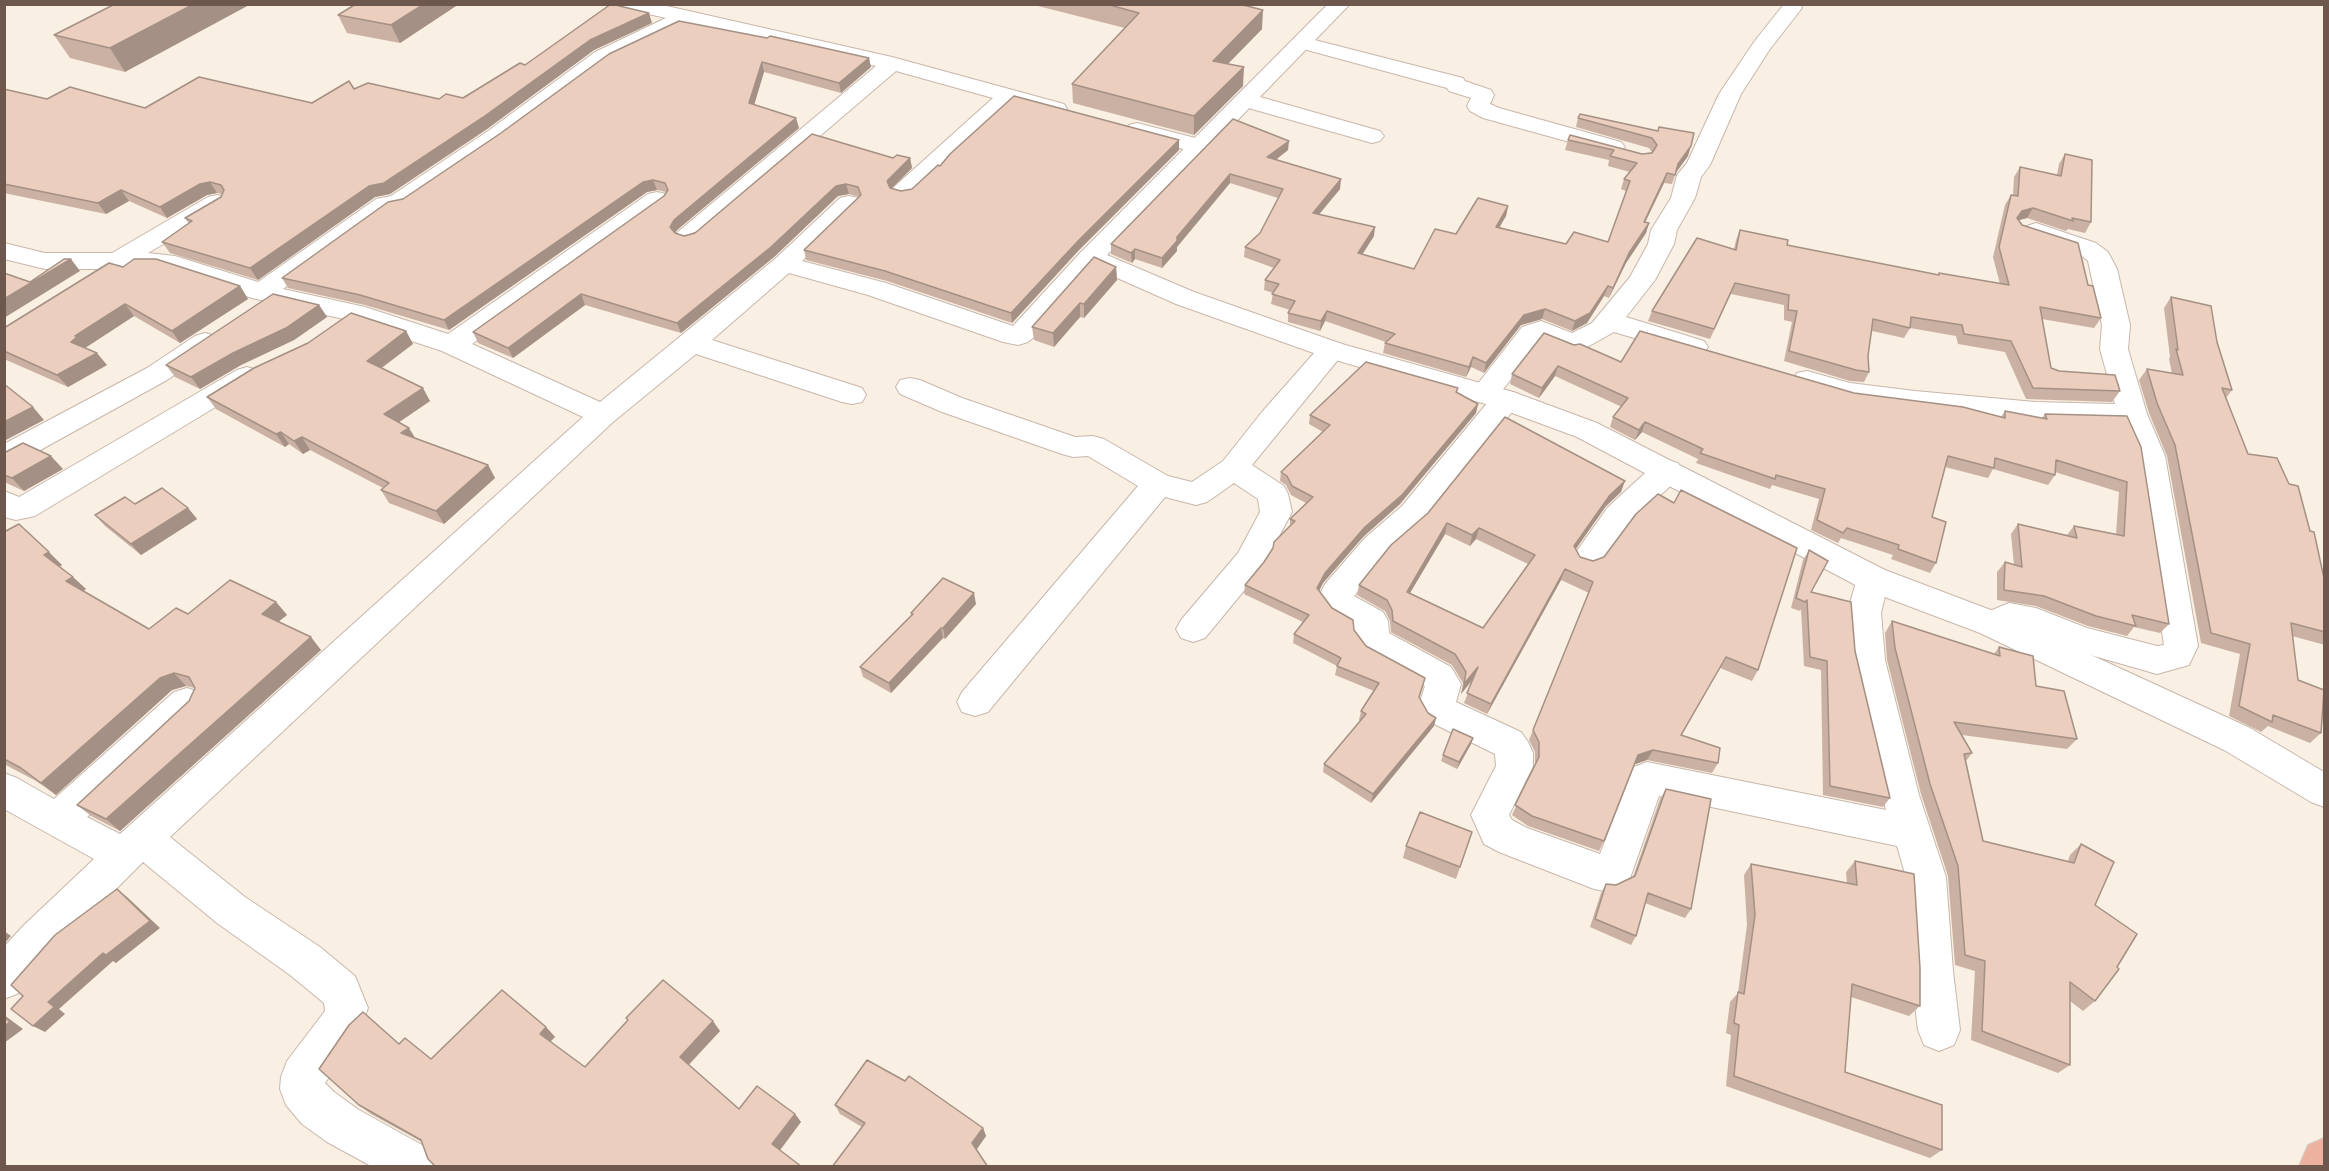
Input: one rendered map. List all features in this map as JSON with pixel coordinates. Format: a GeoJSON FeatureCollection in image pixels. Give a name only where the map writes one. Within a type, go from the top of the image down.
{"type":"FeatureCollection","features":[{"type":"Feature","properties":{"kind":"highway"},"geometry":{"type":"LineString","coordinates":[[2322,1167],[2325,1161]]}},
{"type":"Feature","properties":{"kind":"street"},"geometry":{"type":"LineString","coordinates":[[629,4],[892,63],[1075,114]]}},
{"type":"Feature","properties":{"kind":"street"},"geometry":{"type":"LineString","coordinates":[[784,264],[878,289],[1018,336],[1090,258],[1340,4]]}},
{"type":"Feature","properties":{"kind":"street"},"geometry":{"type":"LineString","coordinates":[[1792,8],[1761,46],[1730,94],[1698,165],[1689,176],[1683,198],[1664,230],[1661,244],[1642,280],[1602,329],[1572,344],[1541,330],[1532,333],[1495,397],[1413,514],[1376,546],[1335,598],[1344,608],[1371,621],[1371,638],[1377,643],[1438,677],[1443,684],[1437,705],[1441,711],[1508,743],[1515,753],[1514,766],[1490,815],[1498,832],[1513,840],[1594,871],[1610,874],[1614,871],[1618,853],[1647,778],[1911,832]]}},
{"type":"Feature","properties":{"kind":"street"},"geometry":{"type":"LineString","coordinates":[[4,458],[157,374],[235,322],[267,294],[386,204],[398,202],[496,136],[603,57],[684,18]]}},
{"type":"Feature","properties":{"kind":"street"},"geometry":{"type":"LineString","coordinates":[[1302,43],[1455,83],[1457,86],[1484,95],[1478,106],[1491,112],[1629,152]]}},
{"type":"Feature","properties":{"kind":"street"},"geometry":{"type":"LineString","coordinates":[[688,236],[892,63]]}},
{"type":"Feature","properties":{"kind":"street"},"geometry":{"type":"LineString","coordinates":[[903,192],[1008,96]]}},
{"type":"Feature","properties":{"kind":"street"},"geometry":{"type":"LineString","coordinates":[[1246,100],[1372,136]]}},
{"type":"Feature","properties":{"kind":"street"},"geometry":{"type":"LineString","coordinates":[[1120,126],[1199,147]]}},
{"type":"Feature","properties":{"kind":"street"},"geometry":{"type":"LineString","coordinates":[[452,345],[657,199]]}},
{"type":"Feature","properties":{"kind":"street"},"geometry":{"type":"LineString","coordinates":[[80,285],[217,202]]}},
{"type":"Feature","properties":{"kind":"street"},"geometry":{"type":"LineString","coordinates":[[4,979],[37,940],[134,847],[603,415],[784,264],[849,203]]}},
{"type":"Feature","properties":{"kind":"street"},"geometry":{"type":"LineString","coordinates":[[1992,624],[2008,616],[2036,621],[2079,639],[2157,660],[2177,655],[2181,646],[2150,456],[2132,414],[2114,349],[2116,325],[2104,269],[2099,257],[2087,248],[2026,228]]}},
{"type":"Feature","properties":{"kind":"street"},"geometry":{"type":"LineString","coordinates":[[4,251],[54,262],[166,261],[267,294],[355,314],[452,345],[603,415]]}},
{"type":"Feature","properties":{"kind":"street"},"geometry":{"type":"LineString","coordinates":[[1090,258],[1185,298],[1332,350],[1495,397],[1587,430],[1873,579],[1992,624],[2237,739],[2325,791]]}},
{"type":"Feature","properties":{"kind":"street"},"geometry":{"type":"LineString","coordinates":[[330,331],[355,314]]}},
{"type":"Feature","properties":{"kind":"street"},"geometry":{"type":"LineString","coordinates":[[1608,321],[1721,356]]}},
{"type":"Feature","properties":{"kind":"street"},"geometry":{"type":"LineString","coordinates":[[692,343],[852,395]]}},
{"type":"Feature","properties":{"kind":"street"},"geometry":{"type":"LineString","coordinates":[[910,387],[952,405],[1073,447],[1093,446],[1158,484],[1196,494],[1210,487],[1234,468],[1272,418],[1332,350]]}},
{"type":"Feature","properties":{"kind":"street"},"geometry":{"type":"LineString","coordinates":[[4,502],[16,509],[24,508],[98,462],[273,363]]}},
{"type":"Feature","properties":{"kind":"street"},"geometry":{"type":"LineString","coordinates":[[1784,374],[1848,392],[1916,401],[2035,412],[2132,414]]}},
{"type":"Feature","properties":{"kind":"street"},"geometry":{"type":"LineString","coordinates":[[1193,629],[1250,561],[1276,512],[1273,494],[1234,468]]}},
{"type":"Feature","properties":{"kind":"street"},"geometry":{"type":"LineString","coordinates":[[1588,558],[1619,515],[1667,471]]}},
{"type":"Feature","properties":{"kind":"street"},"geometry":{"type":"LineString","coordinates":[[975,702],[1158,484]]}},
{"type":"Feature","properties":{"kind":"street"},"geometry":{"type":"LineString","coordinates":[[1873,579],[1864,613],[1868,660],[1900,795],[1926,877],[1932,971],[1939,1030]]}},
{"type":"Feature","properties":{"kind":"street"},"geometry":{"type":"LineString","coordinates":[[57,820],[187,702]]}},
{"type":"Feature","properties":{"kind":"street"},"geometry":{"type":"LineString","coordinates":[[4,789],[57,820],[134,847],[305,961],[340,990],[347,1008],[341,1024],[303,1077],[302,1089],[318,1108],[343,1126],[415,1167]]}},
{"type":"Feature","properties":{"kind":"building"},"geometry":{"type":"Polygon","coordinates":[[[115,4],[194,4],[110,48],[54,35],[115,4]]]}},
{"type":"Feature","properties":{"kind":"building"},"geometry":{"type":"Polygon","coordinates":[[[356,4],[424,4],[391,25],[338,15],[356,4]]]}},
{"type":"Feature","properties":{"kind":"building"},"geometry":{"type":"Polygon","coordinates":[[[611,4],[649,13],[590,40],[482,118],[384,183],[369,186],[250,268],[162,242],[192,221],[185,218],[221,197],[224,190],[221,185],[210,182],[200,184],[160,207],[121,190],[98,203],[4,184],[4,89],[47,99],[70,87],[145,108],[199,77],[312,103],[349,81],[354,89],[368,83],[439,99],[446,94],[463,98],[520,63],[525,65],[611,4]]]}},
{"type":"Feature","properties":{"kind":"building"},"geometry":{"type":"Polygon","coordinates":[[[1106,4],[1239,4],[1263,10],[1213,61],[1244,67],[1194,116],[1072,84],[1139,13],[1106,4]]]}},
{"type":"Feature","properties":{"kind":"building"},"geometry":{"type":"Polygon","coordinates":[[[679,21],[767,38],[770,36],[869,58],[839,83],[762,62],[749,103],[796,118],[674,220],[670,227],[675,233],[684,236],[695,233],[812,134],[893,158],[897,155],[910,158],[887,181],[890,188],[901,191],[912,189],[938,165],[940,166],[950,154],[1014,96],[1179,140],[1079,240],[1011,313],[885,271],[804,250],[861,195],[858,187],[846,184],[836,186],[771,247],[677,323],[581,294],[508,348],[473,332],[664,196],[668,190],[665,183],[653,180],[643,182],[444,320],[360,295],[282,278],[388,202],[403,199],[501,133],[609,54],[679,21]]]}},
{"type":"Feature","properties":{"kind":"building"},"geometry":{"type":"Polygon","coordinates":[[[1580,114],[1658,131],[1659,127],[1694,133],[1691,146],[1678,164],[1675,175],[1667,173],[1644,222],[1649,223],[1629,253],[1613,288],[1608,286],[1590,313],[1575,321],[1545,309],[1524,315],[1486,363],[1473,357],[1469,367],[1385,343],[1395,334],[1327,311],[1321,321],[1288,313],[1295,301],[1272,294],[1279,284],[1265,280],[1280,260],[1245,247],[1260,233],[1283,189],[1230,174],[1162,258],[1135,249],[1131,253],[1111,244],[1233,119],[1289,141],[1267,157],[1341,179],[1313,213],[1375,227],[1358,253],[1414,269],[1435,229],[1456,234],[1478,198],[1508,206],[1496,227],[1566,244],[1574,232],[1608,242],[1630,181],[1624,179],[1637,163],[1610,156],[1614,150],[1568,140],[1570,135],[1642,154],[1652,153],[1657,145],[1652,138],[1578,118],[1580,114]]]}},
{"type":"Feature","properties":{"kind":"building"},"geometry":{"type":"Polygon","coordinates":[[[2065,154],[2092,160],[2091,222],[2072,218],[2073,221],[2033,208],[2022,211],[2017,218],[2022,225],[2078,243],[2088,285],[2093,286],[2101,318],[2040,307],[2051,368],[2059,371],[2115,375],[2120,391],[2033,388],[2011,341],[1964,334],[1962,325],[1911,317],[1910,328],[1873,319],[1868,356],[1869,372],[1856,370],[1789,351],[1797,311],[1788,310],[1789,295],[1735,283],[1714,329],[1652,311],[1697,238],[1736,250],[1740,230],[1788,240],[1787,245],[1939,275],[1939,273],[2009,285],[1999,247],[2011,195],[2018,196],[2020,167],[2061,176],[2065,154]]]}},
{"type":"Feature","properties":{"kind":"building"},"geometry":{"type":"Polygon","coordinates":[[[1094,257],[1116,267],[1084,304],[1080,303],[1053,333],[1032,327],[1094,257]]]}},
{"type":"Feature","properties":{"kind":"building"},"geometry":{"type":"Polygon","coordinates":[[[64,259],[71,259],[4,299],[4,273],[30,282],[64,259]]]}},
{"type":"Feature","properties":{"kind":"building"},"geometry":{"type":"Polygon","coordinates":[[[134,259],[156,259],[240,286],[172,331],[125,304],[75,336],[77,337],[71,342],[97,353],[57,375],[4,351],[4,328],[109,263],[123,267],[134,259]]]}},
{"type":"Feature","properties":{"kind":"building"},"geometry":{"type":"Polygon","coordinates":[[[273,294],[319,305],[286,328],[233,353],[191,377],[166,365],[273,294]]]}},
{"type":"Feature","properties":{"kind":"building"},"geometry":{"type":"Polygon","coordinates":[[[2171,297],[2211,306],[2217,342],[2232,390],[2222,388],[2248,454],[2277,458],[2289,484],[2298,486],[2310,531],[2314,532],[2325,583],[2325,632],[2291,623],[2298,680],[2324,690],[2321,733],[2273,715],[2272,722],[2239,706],[2250,644],[2211,633],[2175,445],[2157,403],[2147,369],[2183,375],[2176,349],[2178,350],[2171,297]]]}},
{"type":"Feature","properties":{"kind":"building"},"geometry":{"type":"Polygon","coordinates":[[[351,313],[406,331],[367,361],[423,388],[384,414],[409,428],[401,433],[488,465],[436,511],[381,490],[389,483],[302,437],[294,441],[281,432],[276,434],[207,397],[254,368],[308,343],[351,313]]]}},
{"type":"Feature","properties":{"kind":"building"},"geometry":{"type":"Polygon","coordinates":[[[1640,331],[1854,393],[1963,407],[2005,418],[2005,411],[2047,419],[2045,414],[2127,416],[2141,447],[2169,624],[2132,615],[2136,626],[2096,616],[2044,596],[2004,590],[2005,562],[2022,567],[2018,524],[2077,538],[2074,526],[2124,536],[2127,482],[2056,460],[2055,475],[1995,458],[1994,468],[1948,456],[1932,517],[1946,522],[1936,563],[1898,549],[1899,545],[1847,528],[1843,533],[1817,520],[1825,489],[1776,475],[1775,479],[1700,453],[1703,449],[1645,422],[1639,430],[1613,417],[1628,398],[1558,366],[1542,388],[1512,374],[1544,333],[1574,345],[1580,344],[1621,362],[1640,331]]]}},
{"type":"Feature","properties":{"kind":"building"},"geometry":{"type":"Polygon","coordinates":[[[1366,362],[1458,388],[1456,392],[1478,404],[1402,495],[1365,527],[1325,573],[1317,588],[1332,608],[1353,620],[1354,630],[1366,646],[1425,678],[1419,697],[1428,713],[1436,718],[1373,794],[1324,764],[1366,714],[1361,711],[1379,683],[1337,666],[1341,658],[1294,634],[1309,615],[1245,585],[1264,562],[1274,542],[1295,521],[1290,519],[1313,497],[1292,486],[1287,476],[1281,472],[1330,425],[1310,415],[1366,362]]]}},
{"type":"Feature","properties":{"kind":"building"},"geometry":{"type":"Polygon","coordinates":[[[4,384],[33,407],[4,422],[4,384]]]}},
{"type":"Feature","properties":{"kind":"building"},"geometry":{"type":"Polygon","coordinates":[[[1505,417],[1625,481],[1610,495],[1574,546],[1580,557],[1593,561],[1604,557],[1636,514],[1658,494],[1674,503],[1681,490],[1797,548],[1758,670],[1726,657],[1681,735],[1720,748],[1718,763],[1653,750],[1638,755],[1604,841],[1532,816],[1515,805],[1539,757],[1539,742],[1533,730],[1593,582],[1565,569],[1491,704],[1467,693],[1478,667],[1464,684],[1466,672],[1455,654],[1393,621],[1392,610],[1387,600],[1359,585],[1391,545],[1428,513],[1505,417]],[[1447,523],[1407,592],[1483,628],[1535,555],[1479,528],[1472,535],[1447,523]]]}},
{"type":"Feature","properties":{"kind":"building"},"geometry":{"type":"Polygon","coordinates":[[[23,443],[51,456],[12,478],[4,475],[4,453],[23,443]]]}},
{"type":"Feature","properties":{"kind":"building"},"geometry":{"type":"Polygon","coordinates":[[[162,488],[188,508],[131,544],[95,515],[125,497],[135,504],[162,488]]]}},
{"type":"Feature","properties":{"kind":"building"},"geometry":{"type":"Polygon","coordinates":[[[19,524],[49,552],[44,555],[73,577],[66,581],[149,629],[176,608],[188,614],[230,580],[276,602],[262,614],[311,637],[106,819],[77,805],[189,701],[195,688],[189,677],[174,673],[160,678],[41,783],[4,759],[4,532],[19,524]]]}},
{"type":"Feature","properties":{"kind":"building"},"geometry":{"type":"Polygon","coordinates":[[[1809,550],[1828,561],[1811,592],[1851,602],[1855,651],[1890,798],[1830,786],[1827,661],[1810,657],[1807,600],[1805,602],[1796,598],[1809,550]]]}},
{"type":"Feature","properties":{"kind":"building"},"geometry":{"type":"Polygon","coordinates":[[[943,578],[974,593],[889,683],[860,667],[913,614],[911,613],[943,578]]]}},
{"type":"Feature","properties":{"kind":"building"},"geometry":{"type":"Polygon","coordinates":[[[1892,621],[2000,656],[1999,647],[2033,656],[2036,686],[2064,691],[2077,739],[1954,722],[1972,753],[1964,754],[1983,841],[2074,863],[2081,844],[2114,862],[2095,905],[2137,934],[2117,967],[2119,969],[2095,1001],[2070,982],[2070,1065],[1982,1031],[1985,961],[1965,955],[1958,866],[1930,784],[1895,648],[1892,621]]]}},
{"type":"Feature","properties":{"kind":"building"},"geometry":{"type":"Polygon","coordinates":[[[1453,729],[1473,738],[1459,762],[1443,755],[1453,729]]]}},
{"type":"Feature","properties":{"kind":"building"},"geometry":{"type":"Polygon","coordinates":[[[1666,789],[1711,799],[1691,909],[1648,893],[1636,936],[1595,919],[1606,884],[1616,885],[1635,876],[1666,789]]]}},
{"type":"Feature","properties":{"kind":"building"},"geometry":{"type":"Polygon","coordinates":[[[1420,812],[1472,832],[1460,867],[1406,846],[1420,812]]]}},
{"type":"Feature","properties":{"kind":"building"},"geometry":{"type":"Polygon","coordinates":[[[1855,861],[1914,874],[1920,1006],[1852,984],[1845,1072],[1942,1105],[1942,1150],[1734,1076],[1739,1025],[1734,1023],[1738,992],[1744,994],[1755,915],[1751,864],[1857,885],[1855,861]]]}},
{"type":"Feature","properties":{"kind":"building"},"geometry":{"type":"Polygon","coordinates":[[[117,889],[150,921],[106,955],[103,953],[48,1002],[54,1007],[33,1026],[11,1009],[23,996],[11,985],[55,935],[117,889]]]}},
{"type":"Feature","properties":{"kind":"building"},"geometry":{"type":"Polygon","coordinates":[[[663,980],[713,1021],[680,1057],[739,1109],[757,1086],[795,1114],[772,1144],[802,1167],[436,1167],[428,1159],[421,1140],[359,1105],[319,1069],[349,1025],[363,1012],[399,1044],[405,1038],[431,1059],[502,990],[546,1027],[540,1034],[585,1067],[628,1020],[626,1018],[663,980]]]}},
{"type":"Feature","properties":{"kind":"building"},"geometry":{"type":"Polygon","coordinates":[[[4,1017],[10,1022],[4,1026],[4,1017]]]}},
{"type":"Feature","properties":{"kind":"building"},"geometry":{"type":"Polygon","coordinates":[[[867,1060],[905,1081],[909,1076],[983,1128],[972,1143],[988,1167],[832,1167],[865,1123],[835,1105],[867,1060]]]}}]}
